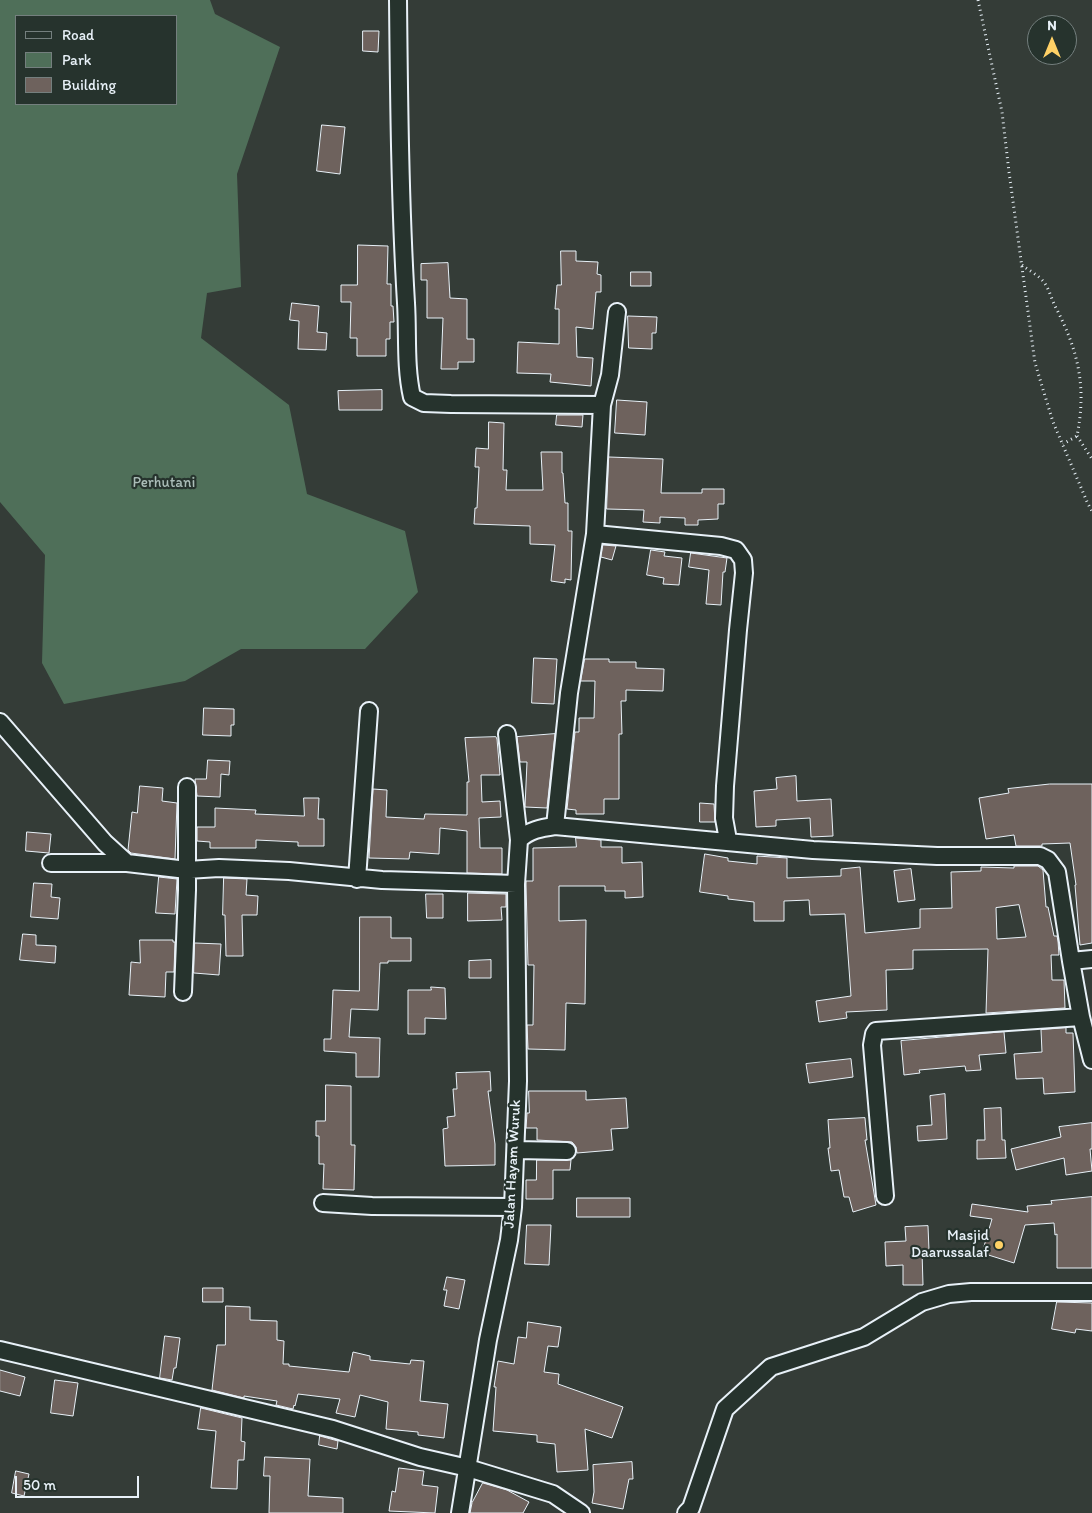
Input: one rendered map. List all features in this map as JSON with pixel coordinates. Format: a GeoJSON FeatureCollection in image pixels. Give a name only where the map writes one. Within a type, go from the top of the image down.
{"type":"FeatureCollection","features":[{"type":"Feature","properties":{"kind":"street"},"geometry":{"type":"LineString","coordinates":[[398,0],[400,190],[408,333],[408,380],[412,397],[424,403],[602,405]]}},
{"type":"Feature","properties":{"kind":"street"},"geometry":{"type":"LineString","coordinates":[[555,826],[569,693],[595,534],[602,405],[610,375],[617,312]]}},
{"type":"Feature","properties":{"kind":"street"},"geometry":{"type":"LineString","coordinates":[[595,534],[721,546],[736,550],[743,560],[744,573],[725,786],[724,818],[728,840]]}},
{"type":"Feature","properties":{"kind":"street"},"geometry":{"type":"LineString","coordinates":[[356,878],[369,711]]}},
{"type":"Feature","properties":{"kind":"street"},"geometry":{"type":"LineString","coordinates":[[0,722],[104,843],[128,864]]}},
{"type":"Feature","properties":{"kind":"street","name":"Jalan Hayam Wuruk"},"geometry":{"type":"LineString","coordinates":[[460,1513],[488,1340],[509,1240],[513,1207],[518,1081],[516,884],[518,840],[507,734]]}},
{"type":"Feature","properties":{"kind":"street"},"geometry":{"type":"LineString","coordinates":[[182,992],[188,890],[187,787]]}},
{"type":"Feature","properties":{"kind":"street"},"geometry":{"type":"LineString","coordinates":[[518,840],[540,828],[555,826],[728,840],[813,850],[937,856],[1040,856],[1048,860],[1057,872],[1081,1017],[1092,1060]]}},
{"type":"Feature","properties":{"kind":"street"},"geometry":{"type":"LineString","coordinates":[[50,864],[128,864],[187,870],[219,868],[289,871],[356,878],[516,884]]}},
{"type":"Feature","properties":{"kind":"street"},"geometry":{"type":"LineString","coordinates":[[1071,961],[1092,959]]}},
{"type":"Feature","properties":{"kind":"street"},"geometry":{"type":"LineString","coordinates":[[885,1196],[872,1045],[876,1031],[1081,1017]]}},
{"type":"Feature","properties":{"kind":"street"},"geometry":{"type":"LineString","coordinates":[[516,1150],[566,1151]]}},
{"type":"Feature","properties":{"kind":"street"},"geometry":{"type":"LineString","coordinates":[[323,1203],[372,1206],[513,1207]]}},
{"type":"Feature","properties":{"kind":"street"},"geometry":{"type":"LineString","coordinates":[[686,1513],[691,1508],[725,1409],[770,1367],[864,1337],[922,1302],[949,1294],[971,1292],[1092,1292]]}},
{"type":"Feature","properties":{"kind":"street"},"geometry":{"type":"LineString","coordinates":[[0,1350],[333,1429],[420,1457],[468,1468],[553,1494],[581,1513]]}},
{"type":"Feature","properties":{"kind":"path"},"geometry":{"type":"LineString","coordinates":[[978,0],[1002,112],[1034,363],[1053,422],[1092,510]]}},
{"type":"Feature","properties":{"kind":"path"},"geometry":{"type":"LineString","coordinates":[[1022,265],[1044,282],[1068,332],[1081,382],[1081,415],[1077,436],[1092,459]]}},
{"type":"Feature","properties":{"kind":"path"},"geometry":{"type":"LineString","coordinates":[[1063,444],[1077,436]]}},
{"type":"Feature","properties":{"kind":"green space","name":"Perhutani"},"geometry":{"type":"Polygon","coordinates":[[[0,0],[210,0],[215,14],[280,47],[237,174],[241,287],[207,293],[201,338],[289,405],[307,494],[405,531],[418,592],[365,649],[241,649],[185,681],[64,704],[42,663],[45,555],[0,502],[0,0]]]}},
{"type":"Feature","properties":{"kind":"building"},"geometry":{"type":"Polygon","coordinates":[[[363,31],[379,31],[378,52],[363,51],[363,31]]]}},
{"type":"Feature","properties":{"kind":"building"},"geometry":{"type":"Polygon","coordinates":[[[322,125],[345,127],[340,174],[317,171],[322,125]]]}},
{"type":"Feature","properties":{"kind":"building"},"geometry":{"type":"Polygon","coordinates":[[[358,245],[388,246],[387,284],[391,284],[391,306],[393,306],[394,322],[390,322],[390,339],[386,339],[386,356],[357,356],[357,338],[350,338],[351,302],[341,302],[341,285],[357,285],[358,245]]]}},
{"type":"Feature","properties":{"kind":"building"},"geometry":{"type":"Polygon","coordinates":[[[561,251],[576,251],[576,261],[598,262],[597,274],[601,275],[601,292],[596,292],[593,329],[576,327],[577,357],[593,358],[591,386],[550,382],[551,374],[517,373],[518,342],[559,344],[559,309],[555,309],[557,285],[561,285],[561,251]]]}},
{"type":"Feature","properties":{"kind":"building"},"geometry":{"type":"Polygon","coordinates":[[[448,263],[450,298],[467,299],[467,339],[474,339],[474,362],[458,362],[458,369],[441,369],[443,318],[427,318],[427,280],[421,280],[421,264],[448,263]]]}},
{"type":"Feature","properties":{"kind":"building"},"geometry":{"type":"Polygon","coordinates":[[[631,272],[651,272],[651,286],[631,286],[631,272]]]}},
{"type":"Feature","properties":{"kind":"building"},"geometry":{"type":"Polygon","coordinates":[[[292,303],[319,306],[317,332],[327,333],[326,350],[298,349],[299,321],[290,320],[292,303]]]}},
{"type":"Feature","properties":{"kind":"building"},"geometry":{"type":"Polygon","coordinates":[[[628,316],[657,317],[656,333],[652,333],[652,349],[629,348],[628,316]]]}},
{"type":"Feature","properties":{"kind":"building"},"geometry":{"type":"Polygon","coordinates":[[[382,390],[382,410],[339,410],[338,391],[382,390]]]}},
{"type":"Feature","properties":{"kind":"building"},"geometry":{"type":"Polygon","coordinates":[[[617,400],[647,402],[645,435],[615,433],[617,400]]]}},
{"type":"Feature","properties":{"kind":"building"},"geometry":{"type":"Polygon","coordinates":[[[557,415],[583,415],[582,427],[556,425],[557,415]]]}},
{"type":"Feature","properties":{"kind":"building"},"geometry":{"type":"Polygon","coordinates":[[[489,422],[504,423],[503,470],[507,470],[506,490],[543,490],[541,452],[562,452],[565,503],[568,503],[568,531],[572,531],[571,580],[565,579],[565,583],[551,581],[555,545],[530,544],[530,526],[474,524],[475,508],[477,508],[479,467],[475,467],[476,448],[488,449],[489,422]]]}},
{"type":"Feature","properties":{"kind":"building"},"geometry":{"type":"Polygon","coordinates":[[[609,457],[663,459],[661,493],[702,493],[702,489],[724,489],[724,504],[718,504],[718,519],[698,520],[698,525],[685,525],[685,518],[660,517],[660,523],[643,522],[644,510],[607,509],[609,457]]]}},
{"type":"Feature","properties":{"kind":"building"},"geometry":{"type":"Polygon","coordinates":[[[603,545],[616,546],[612,560],[601,557],[603,545]]]}},
{"type":"Feature","properties":{"kind":"building"},"geometry":{"type":"Polygon","coordinates":[[[651,550],[665,552],[664,556],[682,558],[679,585],[663,584],[664,578],[647,575],[651,550]]]}},
{"type":"Feature","properties":{"kind":"building"},"geometry":{"type":"Polygon","coordinates":[[[691,553],[727,558],[725,572],[723,572],[721,605],[706,604],[709,570],[689,567],[691,553]]]}},
{"type":"Feature","properties":{"kind":"building"},"geometry":{"type":"Polygon","coordinates":[[[534,658],[557,659],[554,704],[532,703],[534,658]]]}},
{"type":"Feature","properties":{"kind":"building"},"geometry":{"type":"Polygon","coordinates":[[[585,659],[609,659],[609,662],[636,662],[636,668],[664,669],[663,691],[626,690],[626,701],[621,701],[622,734],[619,734],[619,799],[604,799],[604,814],[576,814],[576,810],[567,809],[575,732],[579,732],[579,718],[594,718],[595,681],[581,681],[585,659]]]}},
{"type":"Feature","properties":{"kind":"building"},"geometry":{"type":"Polygon","coordinates":[[[204,708],[234,709],[234,725],[231,725],[231,736],[203,735],[204,708]]]}},
{"type":"Feature","properties":{"kind":"building"},"geometry":{"type":"Polygon","coordinates":[[[555,734],[547,808],[525,807],[527,762],[520,762],[517,737],[555,734]]]}},
{"type":"Feature","properties":{"kind":"building"},"geometry":{"type":"Polygon","coordinates":[[[496,737],[500,775],[481,775],[482,802],[500,801],[501,817],[479,818],[480,848],[502,848],[502,874],[467,873],[467,831],[440,828],[439,854],[410,852],[409,859],[369,858],[373,789],[387,790],[386,817],[424,819],[425,814],[467,815],[467,782],[469,782],[465,738],[496,737]]]}},
{"type":"Feature","properties":{"kind":"building"},"geometry":{"type":"Polygon","coordinates":[[[208,760],[230,761],[229,775],[221,774],[220,797],[197,796],[195,779],[206,779],[208,760]]]}},
{"type":"Feature","properties":{"kind":"building"},"geometry":{"type":"Polygon","coordinates":[[[796,776],[797,801],[831,799],[833,836],[811,837],[810,818],[776,820],[776,826],[756,827],[754,791],[777,789],[776,778],[796,776]]]}},
{"type":"Feature","properties":{"kind":"building"},"geometry":{"type":"Polygon","coordinates":[[[1050,784],[1092,784],[1092,943],[1080,945],[1076,885],[1070,843],[1016,846],[1014,835],[986,839],[979,798],[1009,793],[1008,789],[1050,784]]]}},
{"type":"Feature","properties":{"kind":"building"},"geometry":{"type":"Polygon","coordinates":[[[140,786],[163,788],[162,801],[177,803],[175,859],[131,853],[128,850],[132,812],[137,813],[140,786]]]}},
{"type":"Feature","properties":{"kind":"building"},"geometry":{"type":"Polygon","coordinates":[[[304,798],[319,798],[318,819],[324,819],[324,846],[298,846],[298,842],[256,840],[256,848],[210,848],[210,842],[197,841],[197,827],[215,827],[215,808],[256,810],[255,814],[304,816],[304,798]]]}},
{"type":"Feature","properties":{"kind":"building"},"geometry":{"type":"Polygon","coordinates":[[[700,803],[714,804],[715,822],[700,822],[700,803]]]}},
{"type":"Feature","properties":{"kind":"building"},"geometry":{"type":"Polygon","coordinates":[[[27,832],[51,834],[49,853],[26,851],[27,832]]]}},
{"type":"Feature","properties":{"kind":"building"},"geometry":{"type":"Polygon","coordinates":[[[576,838],[601,840],[601,847],[622,847],[622,863],[642,862],[643,897],[625,898],[625,891],[605,891],[605,886],[559,886],[559,921],[586,920],[585,1004],[566,1003],[565,1050],[528,1049],[527,1025],[533,1025],[534,965],[528,965],[526,881],[533,881],[533,848],[576,847],[576,838]]]}},
{"type":"Feature","properties":{"kind":"building"},"geometry":{"type":"Polygon","coordinates":[[[705,854],[728,858],[728,861],[757,864],[757,856],[787,858],[787,878],[841,876],[841,869],[860,867],[865,933],[920,928],[920,909],[952,908],[951,872],[981,871],[981,867],[1014,868],[1014,866],[1038,866],[1043,870],[1046,907],[1048,907],[1054,936],[1057,936],[1058,941],[1059,955],[1051,955],[1052,980],[1064,980],[1065,1008],[986,1013],[988,949],[913,950],[913,969],[886,970],[887,1010],[846,1012],[847,1018],[819,1022],[816,1001],[851,996],[845,914],[810,915],[809,900],[784,901],[784,921],[754,921],[754,902],[728,899],[728,896],[700,892],[705,854]],[[1019,905],[996,908],[997,939],[1026,937],[1019,905]]]}},
{"type":"Feature","properties":{"kind":"building"},"geometry":{"type":"Polygon","coordinates":[[[911,869],[915,900],[898,902],[894,871],[911,869]]]}},
{"type":"Feature","properties":{"kind":"building"},"geometry":{"type":"Polygon","coordinates":[[[159,877],[177,879],[175,914],[156,913],[159,877]]]}},
{"type":"Feature","properties":{"kind":"building"},"geometry":{"type":"Polygon","coordinates":[[[224,878],[247,879],[246,895],[258,896],[257,915],[242,915],[243,956],[226,956],[225,915],[223,915],[224,878]]]}},
{"type":"Feature","properties":{"kind":"building"},"geometry":{"type":"Polygon","coordinates":[[[34,883],[52,884],[51,897],[60,898],[58,919],[31,917],[34,883]]]}},
{"type":"Feature","properties":{"kind":"building"},"geometry":{"type":"Polygon","coordinates":[[[468,893],[506,894],[506,907],[501,907],[502,920],[468,921],[468,893]]]}},
{"type":"Feature","properties":{"kind":"building"},"geometry":{"type":"Polygon","coordinates":[[[426,894],[443,894],[443,918],[427,918],[426,894]]]}},
{"type":"Feature","properties":{"kind":"building"},"geometry":{"type":"Polygon","coordinates":[[[360,917],[391,917],[391,938],[411,938],[411,961],[380,963],[378,1010],[351,1009],[349,1037],[380,1038],[379,1077],[356,1077],[356,1053],[324,1051],[324,1039],[331,1039],[333,990],[359,991],[360,917]]]}},
{"type":"Feature","properties":{"kind":"building"},"geometry":{"type":"Polygon","coordinates":[[[23,934],[36,935],[36,945],[56,946],[55,963],[20,960],[23,934]]]}},
{"type":"Feature","properties":{"kind":"building"},"geometry":{"type":"Polygon","coordinates":[[[140,940],[173,940],[175,942],[174,972],[166,972],[165,997],[129,995],[131,962],[140,963],[140,940]]]}},
{"type":"Feature","properties":{"kind":"building"},"geometry":{"type":"Polygon","coordinates":[[[195,943],[221,944],[219,975],[194,973],[195,943]]]}},
{"type":"Feature","properties":{"kind":"building"},"geometry":{"type":"Polygon","coordinates":[[[491,960],[491,978],[469,978],[469,961],[491,960]]]}},
{"type":"Feature","properties":{"kind":"building"},"geometry":{"type":"Polygon","coordinates":[[[431,987],[445,988],[446,1019],[425,1018],[425,1034],[408,1034],[408,990],[431,990],[431,987]]]}},
{"type":"Feature","properties":{"kind":"building"},"geometry":{"type":"Polygon","coordinates":[[[1066,1028],[1066,1033],[1073,1033],[1075,1092],[1044,1094],[1043,1078],[1016,1079],[1014,1054],[1042,1052],[1041,1030],[1066,1028]]]}},
{"type":"Feature","properties":{"kind":"building"},"geometry":{"type":"Polygon","coordinates":[[[1004,1032],[1006,1053],[979,1055],[981,1070],[966,1071],[965,1066],[919,1070],[920,1073],[904,1075],[901,1041],[1004,1032]]]}},
{"type":"Feature","properties":{"kind":"building"},"geometry":{"type":"Polygon","coordinates":[[[851,1059],[853,1077],[809,1083],[806,1064],[851,1059]]]}},
{"type":"Feature","properties":{"kind":"building"},"geometry":{"type":"Polygon","coordinates":[[[490,1072],[491,1091],[488,1091],[495,1144],[495,1165],[445,1166],[443,1129],[448,1128],[447,1117],[455,1116],[453,1089],[457,1089],[456,1073],[490,1072]]]}},
{"type":"Feature","properties":{"kind":"building"},"geometry":{"type":"Polygon","coordinates":[[[326,1085],[351,1086],[351,1145],[355,1145],[354,1190],[323,1189],[324,1164],[319,1164],[319,1136],[316,1136],[316,1121],[325,1121],[326,1085]]]}},
{"type":"Feature","properties":{"kind":"building"},"geometry":{"type":"Polygon","coordinates":[[[529,1091],[586,1091],[586,1100],[626,1098],[628,1128],[611,1129],[613,1150],[577,1153],[576,1147],[572,1142],[537,1140],[537,1128],[526,1128],[527,1113],[529,1113],[529,1091]]]}},
{"type":"Feature","properties":{"kind":"building"},"geometry":{"type":"Polygon","coordinates":[[[945,1094],[947,1139],[918,1141],[917,1126],[932,1125],[930,1096],[945,1094]]]}},
{"type":"Feature","properties":{"kind":"building"},"geometry":{"type":"Polygon","coordinates":[[[1001,1108],[1002,1140],[1005,1140],[1006,1158],[977,1159],[977,1140],[985,1140],[984,1109],[1001,1108]]]}},
{"type":"Feature","properties":{"kind":"building"},"geometry":{"type":"Polygon","coordinates":[[[865,1118],[867,1140],[865,1140],[876,1205],[853,1212],[849,1197],[844,1197],[839,1170],[831,1171],[828,1148],[830,1148],[828,1120],[865,1118]]]}},
{"type":"Feature","properties":{"kind":"building"},"geometry":{"type":"Polygon","coordinates":[[[1092,1123],[1092,1149],[1090,1149],[1092,1171],[1066,1175],[1064,1158],[1016,1170],[1011,1149],[1061,1137],[1059,1127],[1092,1123]]]}},
{"type":"Feature","properties":{"kind":"building"},"geometry":{"type":"Polygon","coordinates":[[[537,1160],[571,1160],[570,1170],[553,1170],[553,1199],[526,1199],[526,1180],[536,1180],[537,1160]]]}},
{"type":"Feature","properties":{"kind":"building"},"geometry":{"type":"Polygon","coordinates":[[[1092,1197],[1092,1268],[1057,1268],[1057,1234],[1055,1235],[1054,1223],[1025,1225],[1014,1263],[982,1253],[992,1219],[970,1216],[972,1204],[1028,1212],[1027,1206],[1052,1204],[1051,1201],[1092,1197]]]}},
{"type":"Feature","properties":{"kind":"building"},"geometry":{"type":"Polygon","coordinates":[[[577,1198],[630,1198],[630,1217],[577,1217],[577,1198]]]}},
{"type":"Feature","properties":{"kind":"building"},"geometry":{"type":"Polygon","coordinates":[[[527,1225],[551,1225],[549,1265],[525,1264],[527,1225]]]}},
{"type":"Feature","properties":{"kind":"building"},"geometry":{"type":"Polygon","coordinates":[[[928,1226],[929,1250],[922,1251],[923,1285],[903,1285],[903,1265],[886,1266],[885,1242],[906,1241],[905,1227],[928,1226]]]}},
{"type":"Feature","properties":{"kind":"building"},"geometry":{"type":"Polygon","coordinates":[[[447,1277],[465,1280],[459,1309],[444,1306],[447,1290],[444,1290],[447,1277]]]}},
{"type":"Feature","properties":{"kind":"building"},"geometry":{"type":"Polygon","coordinates":[[[203,1288],[223,1288],[223,1302],[203,1302],[203,1288]]]}},
{"type":"Feature","properties":{"kind":"building"},"geometry":{"type":"Polygon","coordinates":[[[1057,1302],[1092,1303],[1092,1331],[1076,1329],[1075,1333],[1052,1329],[1057,1302]]]}},
{"type":"Feature","properties":{"kind":"building"},"geometry":{"type":"Polygon","coordinates":[[[226,1306],[250,1307],[250,1320],[277,1321],[277,1340],[284,1341],[283,1364],[289,1364],[289,1366],[349,1372],[353,1352],[370,1356],[370,1360],[410,1364],[411,1360],[424,1361],[420,1401],[448,1404],[444,1438],[418,1435],[418,1432],[386,1429],[388,1402],[360,1395],[355,1417],[336,1413],[340,1399],[298,1394],[293,1409],[276,1405],[277,1401],[244,1396],[244,1398],[212,1390],[217,1345],[225,1345],[226,1306]]]}},
{"type":"Feature","properties":{"kind":"building"},"geometry":{"type":"Polygon","coordinates":[[[528,1322],[561,1327],[558,1347],[548,1346],[544,1372],[559,1374],[558,1384],[623,1407],[612,1438],[585,1429],[588,1470],[557,1472],[555,1444],[537,1442],[537,1435],[493,1431],[496,1387],[494,1387],[498,1361],[514,1364],[518,1337],[526,1338],[528,1322]]]}},
{"type":"Feature","properties":{"kind":"building"},"geometry":{"type":"Polygon","coordinates":[[[165,1336],[180,1338],[176,1368],[174,1368],[172,1380],[160,1378],[165,1336]]]}},
{"type":"Feature","properties":{"kind":"building"},"geometry":{"type":"Polygon","coordinates":[[[0,1370],[25,1377],[20,1396],[0,1391],[0,1370]]]}},
{"type":"Feature","properties":{"kind":"building"},"geometry":{"type":"Polygon","coordinates":[[[55,1380],[78,1383],[73,1416],[51,1413],[55,1380]]]}},
{"type":"Feature","properties":{"kind":"building"},"geometry":{"type":"Polygon","coordinates":[[[201,1408],[242,1418],[241,1441],[245,1442],[244,1460],[238,1460],[237,1489],[211,1488],[216,1431],[198,1429],[201,1408]]]}},
{"type":"Feature","properties":{"kind":"building"},"geometry":{"type":"Polygon","coordinates":[[[320,1436],[338,1441],[337,1449],[319,1445],[320,1436]]]}},
{"type":"Feature","properties":{"kind":"building"},"geometry":{"type":"Polygon","coordinates":[[[265,1457],[310,1459],[308,1496],[343,1498],[343,1513],[269,1513],[270,1476],[264,1476],[265,1457]]]}},
{"type":"Feature","properties":{"kind":"building"},"geometry":{"type":"Polygon","coordinates":[[[632,1462],[633,1479],[629,1479],[623,1509],[592,1503],[594,1492],[593,1465],[632,1462]]]}},
{"type":"Feature","properties":{"kind":"building"},"geometry":{"type":"Polygon","coordinates":[[[399,1468],[424,1471],[422,1485],[438,1487],[435,1513],[389,1511],[392,1491],[395,1492],[399,1468]]]}},
{"type":"Feature","properties":{"kind":"building"},"geometry":{"type":"Polygon","coordinates":[[[16,1471],[29,1474],[24,1496],[12,1493],[16,1471]]]}},
{"type":"Feature","properties":{"kind":"building"},"geometry":{"type":"Polygon","coordinates":[[[483,1483],[507,1490],[529,1502],[523,1513],[470,1513],[472,1503],[483,1483]]]}},
{"type":"Feature","properties":{"kind":"place","name":"Masjid Daarussalaf"},"geometry":{"type":"Point","coordinates":[999,1245]}}]}
